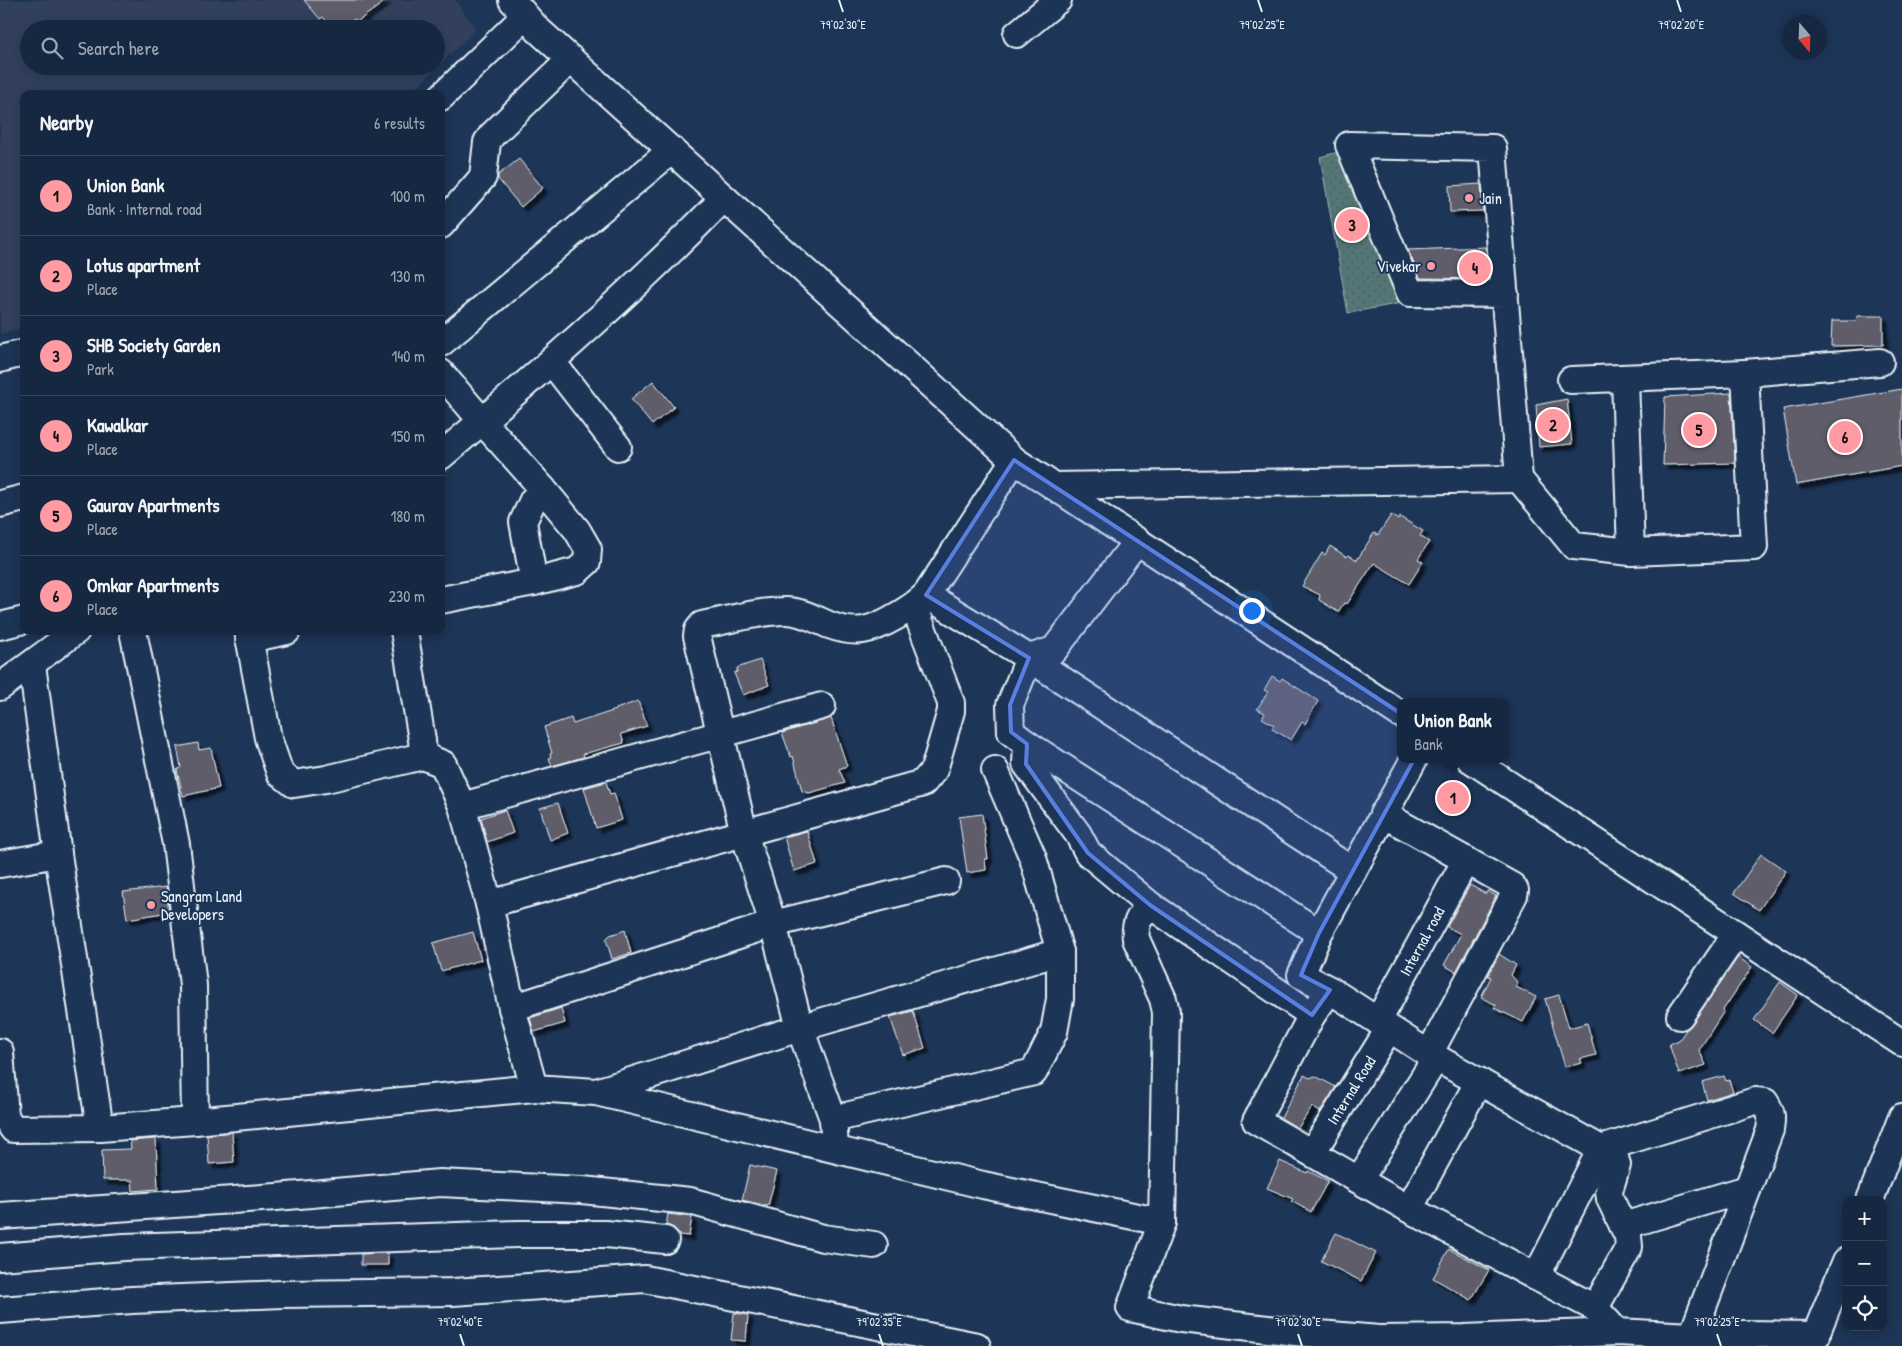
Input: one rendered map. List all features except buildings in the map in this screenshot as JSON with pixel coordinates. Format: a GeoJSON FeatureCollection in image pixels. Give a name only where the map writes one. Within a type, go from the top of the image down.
{"type":"FeatureCollection","features":[{"type":"Feature","properties":{"kind":"street"},"geometry":{"type":"LineString","coordinates":[[1017,34],[1058,0]]}},
{"type":"Feature","properties":{"kind":"street"},"geometry":{"type":"LineString","coordinates":[[445,92],[518,8],[571,59],[1014,460],[1397,712]]}},
{"type":"Feature","properties":{"kind":"street"},"geometry":{"type":"LineString","coordinates":[[445,220],[483,177],[487,142],[492,135],[571,59]]}},
{"type":"Feature","properties":{"kind":"street"},"geometry":{"type":"LineString","coordinates":[[1505,294],[1410,293],[1350,145],[1493,148],[1505,294],[1520,479],[1574,546],[1630,552],[1754,547],[1745,373]]}},
{"type":"Feature","properties":{"kind":"street"},"geometry":{"type":"LineString","coordinates":[[445,340],[672,150]]}},
{"type":"Feature","properties":{"kind":"street"},"geometry":{"type":"LineString","coordinates":[[445,453],[552,362],[661,262],[724,198]]}},
{"type":"Feature","properties":{"kind":"street"},"geometry":{"type":"LineString","coordinates":[[0,359],[20,354]]}},
{"type":"Feature","properties":{"kind":"street"},"geometry":{"type":"LineString","coordinates":[[552,362],[618,447]]}},
{"type":"Feature","properties":{"kind":"street"},"geometry":{"type":"LineString","coordinates":[[1570,380],[1745,373],[1880,362]]}},
{"type":"Feature","properties":{"kind":"street"},"geometry":{"type":"LineString","coordinates":[[445,378],[543,489],[577,530],[588,549],[587,562],[577,571],[534,582],[445,599]]}},
{"type":"Feature","properties":{"kind":"street"},"geometry":{"type":"LineString","coordinates":[[1625,379],[1630,552]]}},
{"type":"Feature","properties":{"kind":"street"},"geometry":{"type":"LineString","coordinates":[[835,1148],[833,1119],[800,1028],[773,924],[744,833],[697,636],[698,630],[702,625],[786,611],[800,613],[848,630],[862,631],[872,628],[920,601],[1014,460]]}},
{"type":"Feature","properties":{"kind":"street"},"geometry":{"type":"LineString","coordinates":[[1054,486],[1520,479]]}},
{"type":"Feature","properties":{"kind":"street"},"geometry":{"type":"LineString","coordinates":[[534,582],[523,522],[533,500],[543,489]]}},
{"type":"Feature","properties":{"kind":"street"},"geometry":{"type":"LineString","coordinates":[[0,504],[20,499]]}},
{"type":"Feature","properties":{"kind":"street"},"geometry":{"type":"LineString","coordinates":[[1029,658],[1054,650],[1137,541]]}},
{"type":"Feature","properties":{"kind":"street"},"geometry":{"type":"LineString","coordinates":[[920,601],[1029,658],[1352,872]]}},
{"type":"Feature","properties":{"kind":"street"},"geometry":{"type":"LineString","coordinates":[[489,904],[923,782],[930,777],[934,770],[951,711],[920,601]]}},
{"type":"Feature","properties":{"kind":"street"},"geometry":{"type":"LineString","coordinates":[[0,626],[20,621]]}},
{"type":"Feature","properties":{"kind":"street"},"geometry":{"type":"LineString","coordinates":[[0,687],[71,635]]}},
{"type":"Feature","properties":{"kind":"street"},"geometry":{"type":"LineString","coordinates":[[134,635],[176,844],[192,976],[194,1121]]}},
{"type":"Feature","properties":{"kind":"street"},"geometry":{"type":"LineString","coordinates":[[249,635],[268,738],[280,773],[294,784],[326,779],[423,756],[443,764],[462,806],[489,904],[512,1008],[534,1088]]}},
{"type":"Feature","properties":{"kind":"street"},"geometry":{"type":"LineString","coordinates":[[405,635],[423,756]]}},
{"type":"Feature","properties":{"kind":"street"},"geometry":{"type":"LineString","coordinates":[[1029,658],[1010,706],[1011,732],[1026,744],[1319,933]]}},
{"type":"Feature","properties":{"kind":"street"},"geometry":{"type":"LineString","coordinates":[[32,665],[58,854],[100,1128]]}},
{"type":"Feature","properties":{"kind":"street"},"geometry":{"type":"LineString","coordinates":[[462,806],[720,736],[822,706]]}},
{"type":"Feature","properties":{"kind":"street"},"geometry":{"type":"LineString","coordinates":[[1026,744],[1026,764],[1078,834],[1088,853],[1150,905],[1312,1015]]}},
{"type":"Feature","properties":{"kind":"street"},"geometry":{"type":"LineString","coordinates":[[1412,763],[1319,933],[1300,975],[1330,990],[1433,1056],[1607,1148],[1617,1165],[1609,1191],[1630,1241],[1629,1247],[1595,1308]]}},
{"type":"Feature","properties":{"kind":"street"},"geometry":{"type":"LineString","coordinates":[[1476,763],[1902,1043]]}},
{"type":"Feature","properties":{"kind":"street"},"geometry":{"type":"LineString","coordinates":[[833,1119],[1034,1072],[1054,1032],[1060,999],[1060,952],[1033,858],[996,770]]}},
{"type":"Feature","properties":{"kind":"street"},"geometry":{"type":"LineString","coordinates":[[1359,1180],[1433,1056],[1514,895],[1512,886],[1383,814]]}},
{"type":"Feature","properties":{"kind":"street"},"geometry":{"type":"LineString","coordinates":[[0,864],[58,854]]}},
{"type":"Feature","properties":{"kind":"street","name":"Internal road"},"geometry":{"type":"LineString","coordinates":[[1384,1025],[1466,860]]}},
{"type":"Feature","properties":{"kind":"street"},"geometry":{"type":"LineString","coordinates":[[512,1008],[773,924],[946,881]]}},
{"type":"Feature","properties":{"kind":"street"},"geometry":{"type":"LineString","coordinates":[[1150,905],[1137,921],[1134,929],[1136,939],[1163,999],[1166,1012],[1162,1222],[1130,1308],[1181,1319],[1379,1339],[1617,1332],[1737,1340],[1814,1340],[1842,1271]]}},
{"type":"Feature","properties":{"kind":"street"},"geometry":{"type":"LineString","coordinates":[[1680,1016],[1736,934]]}},
{"type":"Feature","properties":{"kind":"street"},"geometry":{"type":"LineString","coordinates":[[596,1092],[800,1028],[1060,952]]}},
{"type":"Feature","properties":{"kind":"street"},"geometry":{"type":"LineString","coordinates":[[1330,990],[1312,1015],[1256,1121],[1409,1208],[1595,1308],[1617,1332]]}},
{"type":"Feature","properties":{"kind":"street","name":"Internal Road"},"geometry":{"type":"LineString","coordinates":[[1312,1153],[1384,1025]]}},
{"type":"Feature","properties":{"kind":"street"},"geometry":{"type":"LineString","coordinates":[[0,1052],[2,1117],[12,1129],[100,1128],[194,1121],[534,1088],[596,1092],[982,1184],[1162,1222]]}},
{"type":"Feature","properties":{"kind":"street"},"geometry":{"type":"LineString","coordinates":[[1409,1208],[1479,1081]]}},
{"type":"Feature","properties":{"kind":"street"},"geometry":{"type":"LineString","coordinates":[[1536,1277],[1607,1148],[1755,1101],[1765,1102],[1771,1110],[1771,1124],[1692,1336]]}},
{"type":"Feature","properties":{"kind":"street"},"geometry":{"type":"LineString","coordinates":[[1872,1196],[1902,1117]]}},
{"type":"Feature","properties":{"kind":"street"},"geometry":{"type":"LineString","coordinates":[[0,1216],[276,1197],[440,1183],[582,1190],[690,1201],[823,1238],[874,1245]]}},
{"type":"Feature","properties":{"kind":"street"},"geometry":{"type":"LineString","coordinates":[[1624,1226],[1748,1190]]}},
{"type":"Feature","properties":{"kind":"street"},"geometry":{"type":"LineString","coordinates":[[0,1257],[124,1247],[527,1234],[606,1234],[665,1240]]}},
{"type":"Feature","properties":{"kind":"street"},"geometry":{"type":"LineString","coordinates":[[0,1310],[132,1300],[283,1294],[453,1292],[645,1280],[976,1346]]}},
{"type":"Feature","properties":{"kind":"highlighted area"},"geometry":{"type":"Polygon","coordinates":[[[1014,460],[1429,732],[1319,933],[1301,975],[1330,990],[1312,1015],[1150,905],[1088,853],[1026,764],[1027,744],[1011,732],[1010,705],[1029,658],[926,595],[1014,460]]]}},
{"type":"Feature","properties":{"kind":"shaded area"},"geometry":{"type":"Polygon","coordinates":[[[0,0],[455,0],[476,29],[445,60],[445,20],[20,20],[20,75],[429,75],[414,90],[20,90],[20,328],[0,334],[0,0]]]}},
{"type":"Feature","properties":{"kind":"green space"},"geometry":{"type":"Polygon","coordinates":[[[1342,151],[1402,303],[1348,313],[1320,157],[1342,151]]]}},
{"type":"Feature","properties":{"kind":"place","name":"Jain"},"geometry":{"type":"Point","coordinates":[1469,198]}},
{"type":"Feature","properties":{"kind":"place","name":"SHB Society Garden"},"geometry":{"type":"Point","coordinates":[1352,225]}},
{"type":"Feature","properties":{"kind":"place","name":"Vivekar"},"geometry":{"type":"Point","coordinates":[1431,266]}},
{"type":"Feature","properties":{"kind":"place","name":"Kawalkar"},"geometry":{"type":"Point","coordinates":[1475,268]}},
{"type":"Feature","properties":{"kind":"place","name":"Lotus apartment"},"geometry":{"type":"Point","coordinates":[1553,425]}},
{"type":"Feature","properties":{"kind":"place","name":"Gaurav Apartments"},"geometry":{"type":"Point","coordinates":[1699,430]}},
{"type":"Feature","properties":{"kind":"place","name":"Omkar Apartments"},"geometry":{"type":"Point","coordinates":[1845,437]}},
{"type":"Feature","properties":{"kind":"place","name":"Union Bank"},"geometry":{"type":"Point","coordinates":[1453,798]}},
{"type":"Feature","properties":{"kind":"place","name":"Sangram Land Developers"},"geometry":{"type":"Point","coordinates":[151,905]}}]}
